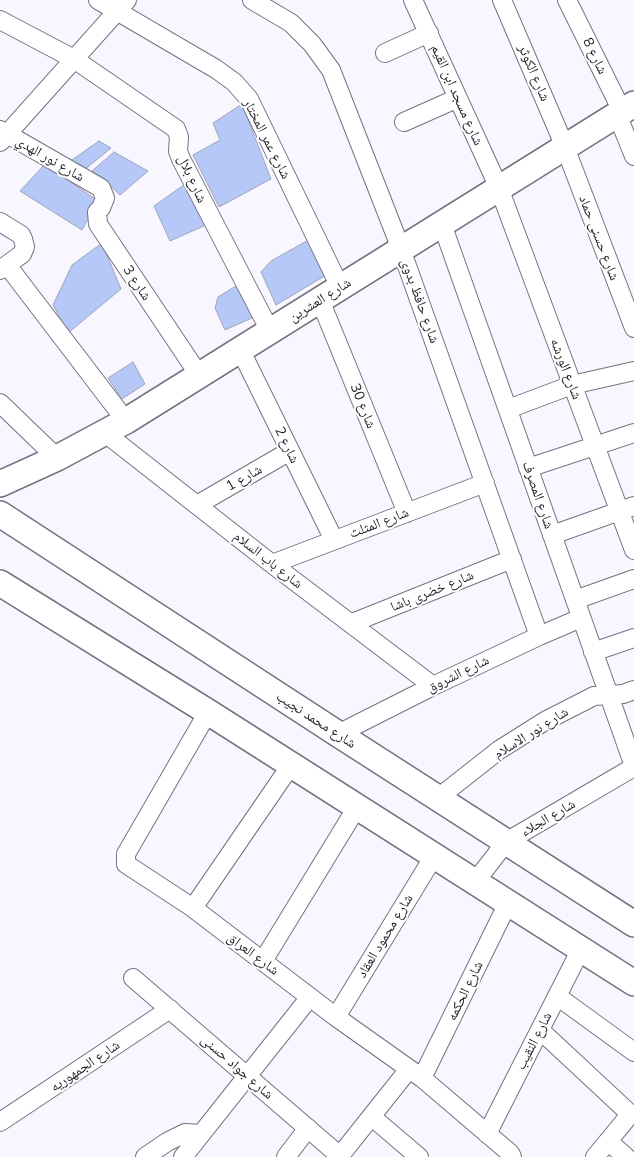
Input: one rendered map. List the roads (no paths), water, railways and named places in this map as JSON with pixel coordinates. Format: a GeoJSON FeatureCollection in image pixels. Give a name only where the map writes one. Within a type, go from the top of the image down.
{"type":"FeatureCollection","features":[{"type":"Feature","properties":{"kind":"main road","name":"شارع العشرين"},"geometry":{"type":"LineString","coordinates":[[0,484],[57,458],[126,421],[624,110]]}},
{"type":"Feature","properties":{"kind":"main road","name":"شارع محمد نجيب"},"geometry":{"type":"LineString","coordinates":[[0,514],[634,924]]}},
{"type":"Feature","properties":{"kind":"main road"},"geometry":{"type":"LineString","coordinates":[[0,583],[208,712],[634,983]]}},
{"type":"Feature","properties":{"kind":"street","name":"شارع عمر المختار"},"geometry":{"type":"LineString","coordinates":[[98,0],[122,5],[234,82],[249,99],[330,294]]}},
{"type":"Feature","properties":{"kind":"street","name":"شارع حافظ بدوى"},"geometry":{"type":"LineString","coordinates":[[252,0],[291,22],[312,44],[331,70],[401,249],[539,636]]}},
{"type":"Feature","properties":{"kind":"street","name":"شارع الكوثر"},"geometry":{"type":"LineString","coordinates":[[502,0],[565,147]]}},
{"type":"Feature","properties":{"kind":"street","name":"شارع 8"},"geometry":{"type":"LineString","coordinates":[[567,0],[624,110],[634,156]]}},
{"type":"Feature","properties":{"kind":"street","name":"شارع مسجد ابن القيم"},"geometry":{"type":"LineString","coordinates":[[414,1],[498,188]]}},
{"type":"Feature","properties":{"kind":"street"},"geometry":{"type":"LineString","coordinates":[[2,136],[122,5]]}},
{"type":"Feature","properties":{"kind":"street","name":"شارع بلال"},"geometry":{"type":"LineString","coordinates":[[0,20],[74,59],[176,129],[179,137],[178,151],[181,159],[270,331]]}},
{"type":"Feature","properties":{"kind":"street"},"geometry":{"type":"LineString","coordinates":[[385,53],[429,33]]}},
{"type":"Feature","properties":{"kind":"street"},"geometry":{"type":"LineString","coordinates":[[404,122],[458,98]]}},
{"type":"Feature","properties":{"kind":"street","name":"شارع نور الهدي"},"geometry":{"type":"LineString","coordinates":[[2,136],[101,188]]}},
{"type":"Feature","properties":{"kind":"street","name":"شارع حسنى حماد"},"geometry":{"type":"LineString","coordinates":[[565,147],[627,287],[634,328]]}},
{"type":"Feature","properties":{"kind":"street","name":"شارع 3"},"geometry":{"type":"LineString","coordinates":[[101,188],[105,198],[97,212],[98,224],[199,375]]}},
{"type":"Feature","properties":{"kind":"street","name":"شارع الورشه"},"geometry":{"type":"LineString","coordinates":[[498,188],[595,446],[627,508],[634,550]]}},
{"type":"Feature","properties":{"kind":"street"},"geometry":{"type":"LineString","coordinates":[[0,222],[21,236],[25,242],[22,254],[3,268],[126,421]]}},
{"type":"Feature","properties":{"kind":"street","name":"شارع المصرف"},"geometry":{"type":"LineString","coordinates":[[442,224],[593,652],[633,759]]}},
{"type":"Feature","properties":{"kind":"street","name":"شارع 30"},"geometry":{"type":"LineString","coordinates":[[330,294],[407,513]]}},
{"type":"Feature","properties":{"kind":"street","name":"شارع 2"},"geometry":{"type":"LineString","coordinates":[[240,350],[334,540]]}},
{"type":"Feature","properties":{"kind":"street"},"geometry":{"type":"LineString","coordinates":[[508,409],[572,384],[634,371]]}},
{"type":"Feature","properties":{"kind":"street"},"geometry":{"type":"LineString","coordinates":[[0,404],[57,458]]}},
{"type":"Feature","properties":{"kind":"street"},"geometry":{"type":"LineString","coordinates":[[528,468],[634,432]]}},
{"type":"Feature","properties":{"kind":"street","name":"شارع باب السلام"},"geometry":{"type":"LineString","coordinates":[[105,433],[272,564],[433,686]]}},
{"type":"Feature","properties":{"kind":"street","name":"شارع 1"},"geometry":{"type":"LineString","coordinates":[[197,505],[290,451]]}},
{"type":"Feature","properties":{"kind":"street","name":"شارع المثلث"},"geometry":{"type":"LineString","coordinates":[[272,564],[485,483]]}},
{"type":"Feature","properties":{"kind":"street"},"geometry":{"type":"LineString","coordinates":[[552,535],[627,508]]}},
{"type":"Feature","properties":{"kind":"street","name":"شارع خضرى باشا"},"geometry":{"type":"LineString","coordinates":[[352,623],[512,559]]}},
{"type":"Feature","properties":{"kind":"street"},"geometry":{"type":"LineString","coordinates":[[575,600],[634,579]]}},
{"type":"Feature","properties":{"kind":"street","name":"شارع الشروق"},"geometry":{"type":"LineString","coordinates":[[338,734],[433,686],[581,618]]}},
{"type":"Feature","properties":{"kind":"street"},"geometry":{"type":"LineString","coordinates":[[593,652],[634,638]]}},
{"type":"Feature","properties":{"kind":"street","name":"شارع نور الاسلام"},"geometry":{"type":"LineString","coordinates":[[438,798],[499,750],[545,721],[594,696],[623,694],[634,690]]}},
{"type":"Feature","properties":{"kind":"street","name":"شارع العراق"},"geometry":{"type":"LineString","coordinates":[[208,712],[125,857],[126,864],[193,908],[336,1017],[416,1074],[510,1153],[512,1157]]}},
{"type":"Feature","properties":{"kind":"street","name":"شارع الجلاء"},"geometry":{"type":"LineString","coordinates":[[475,882],[506,842],[633,759]]}},
{"type":"Feature","properties":{"kind":"street"},"geometry":{"type":"LineString","coordinates":[[193,908],[291,765]]}},
{"type":"Feature","properties":{"kind":"street"},"geometry":{"type":"LineString","coordinates":[[263,961],[357,807]]}},
{"type":"Feature","properties":{"kind":"street","name":"شارع محمود العقاد"},"geometry":{"type":"LineString","coordinates":[[336,1017],[434,856]]}},
{"type":"Feature","properties":{"kind":"street","name":"شارع الحكمه"},"geometry":{"type":"LineString","coordinates":[[340,1156],[372,1117],[416,1074],[508,903]]}},
{"type":"Feature","properties":{"kind":"street","name":"شارع النقيب"},"geometry":{"type":"LineString","coordinates":[[487,1134],[581,950]]}},
{"type":"Feature","properties":{"kind":"street","name":"شارع جواد حسنى"},"geometry":{"type":"LineString","coordinates":[[133,978],[340,1156]]}},
{"type":"Feature","properties":{"kind":"street"},"geometry":{"type":"LineString","coordinates":[[557,996],[634,1052]]}},
{"type":"Feature","properties":{"kind":"street"},"geometry":{"type":"LineString","coordinates":[[183,1157],[310,997]]}},
{"type":"Feature","properties":{"kind":"street","name":"شارع الجمهوريه"},"geometry":{"type":"LineString","coordinates":[[0,1122],[170,1009]]}},
{"type":"Feature","properties":{"kind":"street"},"geometry":{"type":"LineString","coordinates":[[540,1030],[627,1110],[629,1114],[596,1157]]}},
{"type":"Feature","properties":{"kind":"street"},"geometry":{"type":"LineString","coordinates":[[372,1117],[419,1157]]}},
{"type":"Feature","properties":{"kind":"street"},"geometry":{"type":"LineString","coordinates":[[286,1157],[308,1128]]}},
{"type":"Feature","properties":{"kind":"street"},"geometry":{"type":"LineString","coordinates":[[145,1157],[167,1142],[185,1133],[201,1134]]}},
{"type":"Feature","properties":{"kind":"street"},"geometry":{"type":"LineString","coordinates":[[608,1141],[626,1157]]}}]}
